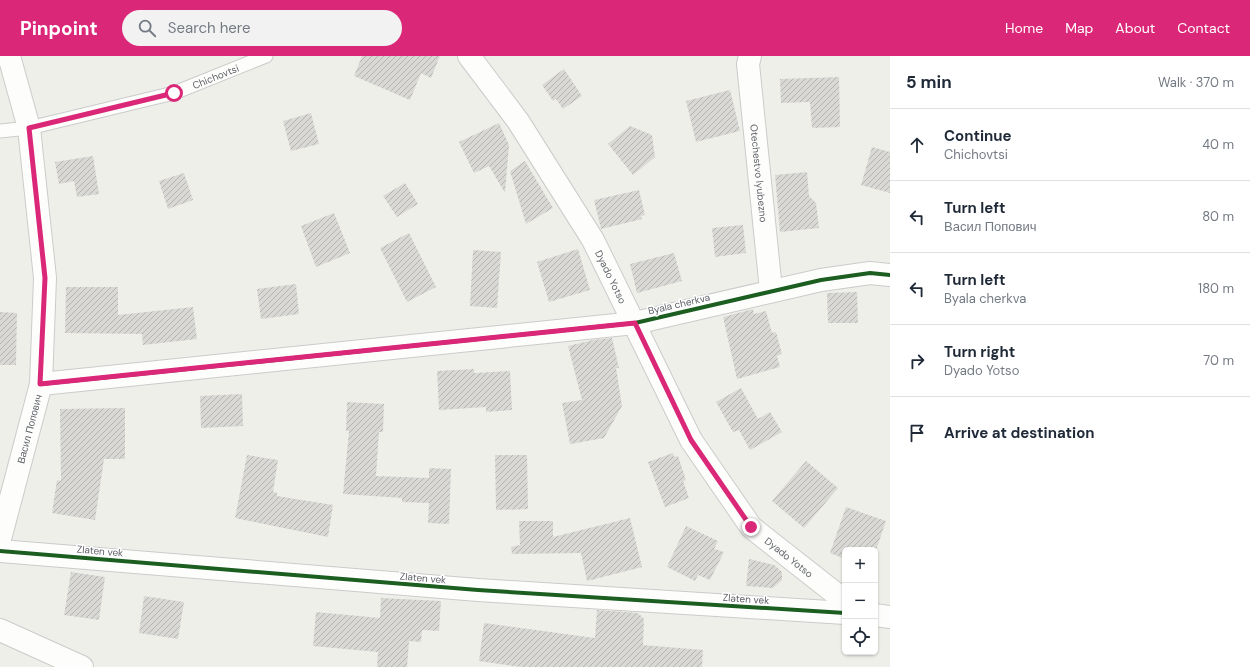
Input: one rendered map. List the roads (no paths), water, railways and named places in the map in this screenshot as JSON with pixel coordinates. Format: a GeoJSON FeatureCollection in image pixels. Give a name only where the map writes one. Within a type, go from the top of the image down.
{"type":"FeatureCollection","features":[{"type":"Feature","properties":{"kind":"street","name":"Васил Попович"},"geometry":{"type":"LineString","coordinates":[[0,539],[40,384],[45,278],[29,128],[9,56]]}},
{"type":"Feature","properties":{"kind":"street","name":"Dyado Yotso"},"geometry":{"type":"LineString","coordinates":[[469,56],[518,121],[593,240],[691,440],[751,527],[842,599]]}},
{"type":"Feature","properties":{"kind":"street","name":"Otechestvo lyubezno"},"geometry":{"type":"LineString","coordinates":[[750,56],[748,64],[771,290]]}},
{"type":"Feature","properties":{"kind":"street","name":"Byala cherkva"},"geometry":{"type":"LineString","coordinates":[[40,384],[635,323],[771,290],[821,280],[870,273],[890,275]]}},
{"type":"Feature","properties":{"kind":"street","name":"Zlaten vek"},"geometry":{"type":"LineString","coordinates":[[0,551],[478,590],[842,613]]}},
{"type":"Feature","properties":{"kind":"street"},"geometry":{"type":"LineString","coordinates":[[878,615],[890,617]]}},
{"type":"Feature","properties":{"kind":"street"},"geometry":{"type":"LineString","coordinates":[[0,630],[82,667]]}},
{"type":"Feature","properties":{"kind":"lane","name":"Chichovtsi"},"geometry":{"type":"LineString","coordinates":[[0,131],[29,128],[174,93],[266,56]]}}]}
